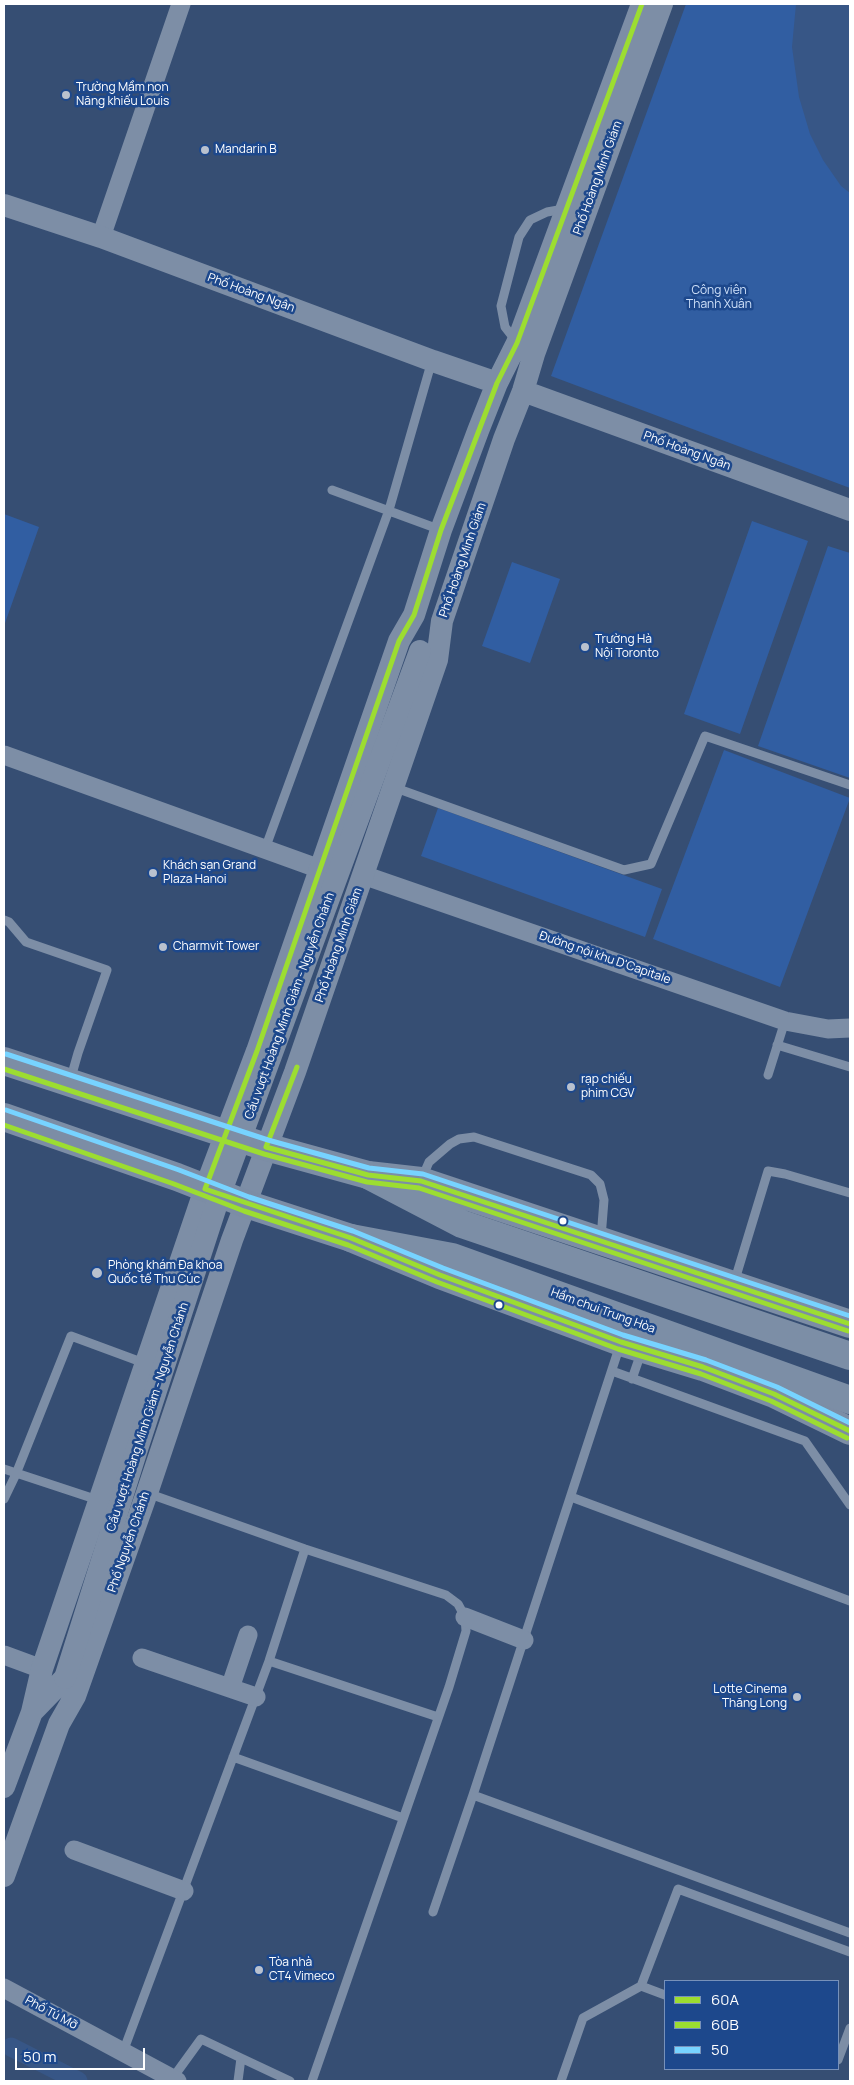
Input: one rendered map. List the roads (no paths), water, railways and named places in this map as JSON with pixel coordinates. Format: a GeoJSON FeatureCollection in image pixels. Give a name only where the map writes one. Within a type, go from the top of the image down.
{"type":"FeatureCollection","features":[{"type":"Feature","properties":{"kind":"highway"},"geometry":{"type":"LineString","coordinates":[[368,1176],[462,1224],[850,1356]]}},
{"type":"Feature","properties":{"kind":"highway","name":"Hầm chui Trung Hòa"},"geometry":{"type":"LineString","coordinates":[[351,1238],[452,1257],[850,1400]]}},
{"type":"Feature","properties":{"kind":"main road"},"geometry":{"type":"LineString","coordinates":[[4,1060],[266,1147],[368,1176],[421,1181],[850,1324]]}},
{"type":"Feature","properties":{"kind":"main road"},"geometry":{"type":"LineString","coordinates":[[4,1117],[177,1177],[246,1204],[351,1238],[440,1274],[632,1346],[703,1368],[774,1394],[850,1431]]}},
{"type":"Feature","properties":{"kind":"street"},"geometry":{"type":"LineString","coordinates":[[101,238],[181,4]]}},
{"type":"Feature","properties":{"kind":"street","name":"Phố Hoàng Minh Giám"},"geometry":{"type":"LineString","coordinates":[[205,1189],[258,1051],[399,641],[414,615],[441,530],[498,383],[517,343],[642,4]]}},
{"type":"Feature","properties":{"kind":"street","name":"Phố Hoàng Minh Giám"},"geometry":{"type":"LineString","coordinates":[[246,1204],[296,1072],[437,660],[442,621],[504,439],[662,4]]}},
{"type":"Feature","properties":{"kind":"street","name":"Phố Hoàng Ngân"},"geometry":{"type":"LineString","coordinates":[[4,205],[101,238],[433,361],[498,383]]}},
{"type":"Feature","properties":{"kind":"street","name":"Phố Hoàng Ngân"},"geometry":{"type":"LineString","coordinates":[[523,391],[850,510]]}},
{"type":"Feature","properties":{"kind":"street","name":"Cầu vượt Hoàng Minh Giám - Nguyễn Chánh"},"geometry":{"type":"LineString","coordinates":[[414,615],[420,651]]}},
{"type":"Feature","properties":{"kind":"street","name":"Cầu vượt Hoàng Minh Giám - Nguyễn Chánh"},"geometry":{"type":"LineString","coordinates":[[59,1724],[66,1678],[138,1446],[220,1197],[420,651],[442,621]]}},
{"type":"Feature","properties":{"kind":"street"},"geometry":{"type":"LineString","coordinates":[[4,754],[320,869]]}},
{"type":"Feature","properties":{"kind":"street","name":"Đường nội khu D'Capitale"},"geometry":{"type":"LineString","coordinates":[[363,875],[785,1021],[828,1028],[850,1028]]}},
{"type":"Feature","properties":{"kind":"street"},"geometry":{"type":"LineString","coordinates":[[258,1051],[259,1069],[265,1081],[276,1085],[285,1082],[296,1072]]}},
{"type":"Feature","properties":{"kind":"street"},"geometry":{"type":"LineString","coordinates":[[4,1787],[32,1712],[42,1668],[205,1189]]}},
{"type":"Feature","properties":{"kind":"street","name":"Phố Nguyễn Chánh"},"geometry":{"type":"LineString","coordinates":[[4,1876],[59,1724],[75,1696],[246,1204]]}},
{"type":"Feature","properties":{"kind":"street"},"geometry":{"type":"LineString","coordinates":[[174,1281],[183,1272],[191,1270],[198,1273],[204,1278],[209,1306]]}},
{"type":"Feature","properties":{"kind":"street"},"geometry":{"type":"LineString","coordinates":[[465,1617],[524,1640]]}},
{"type":"Feature","properties":{"kind":"street"},"geometry":{"type":"LineString","coordinates":[[230,1688],[248,1635]]}},
{"type":"Feature","properties":{"kind":"street"},"geometry":{"type":"LineString","coordinates":[[4,1655],[42,1668]]}},
{"type":"Feature","properties":{"kind":"street"},"geometry":{"type":"LineString","coordinates":[[142,1658],[256,1696]]}},
{"type":"Feature","properties":{"kind":"street","name":"Cầu vượt Hoàng Minh Giám - Nguyễn Chánh"},"geometry":{"type":"LineString","coordinates":[[32,1712],[66,1678]]}},
{"type":"Feature","properties":{"kind":"street"},"geometry":{"type":"LineString","coordinates":[[74,1850],[184,1891]]}},
{"type":"Feature","properties":{"kind":"street","name":"Phố Tú Mỡ"},"geometry":{"type":"LineString","coordinates":[[4,1988],[175,2080]]}},
{"type":"Feature","properties":{"kind":"lane"},"geometry":{"type":"LineString","coordinates":[[517,343],[505,326],[501,306],[519,237],[530,220],[547,212],[567,208]]}},
{"type":"Feature","properties":{"kind":"lane"},"geometry":{"type":"LineString","coordinates":[[264,849],[389,510],[429,371]]}},
{"type":"Feature","properties":{"kind":"lane"},"geometry":{"type":"LineString","coordinates":[[332,490],[441,530]]}},
{"type":"Feature","properties":{"kind":"lane"},"geometry":{"type":"LineString","coordinates":[[393,787],[624,870],[651,864],[705,736],[850,785]]}},
{"type":"Feature","properties":{"kind":"lane"},"geometry":{"type":"LineString","coordinates":[[4,920],[9,922],[26,942],[107,970],[78,1053],[70,1083]]}},
{"type":"Feature","properties":{"kind":"lane"},"geometry":{"type":"LineString","coordinates":[[768,1075],[785,1021]]}},
{"type":"Feature","properties":{"kind":"lane"},"geometry":{"type":"LineString","coordinates":[[777,1045],[850,1067]]}},
{"type":"Feature","properties":{"kind":"lane"},"geometry":{"type":"LineString","coordinates":[[838,1063],[850,1059]]}},
{"type":"Feature","properties":{"kind":"lane"},"geometry":{"type":"LineString","coordinates":[[421,1181],[429,1162],[450,1144],[459,1139],[474,1137],[591,1175],[600,1184],[604,1200],[601,1241]]}},
{"type":"Feature","properties":{"kind":"lane"},"geometry":{"type":"LineString","coordinates":[[734,1286],[768,1171],[785,1174],[850,1193]]}},
{"type":"Feature","properties":{"kind":"lane"},"geometry":{"type":"LineString","coordinates":[[4,1499],[72,1336],[146,1363]]}},
{"type":"Feature","properties":{"kind":"lane"},"geometry":{"type":"LineString","coordinates":[[433,1912],[473,1796],[612,1371],[632,1346]]}},
{"type":"Feature","properties":{"kind":"lane"},"geometry":{"type":"LineString","coordinates":[[632,1346],[632,1378]]}},
{"type":"Feature","properties":{"kind":"lane"},"geometry":{"type":"LineString","coordinates":[[612,1371],[804,1441],[850,1505]]}},
{"type":"Feature","properties":{"kind":"lane"},"geometry":{"type":"LineString","coordinates":[[4,1469],[98,1500]]}},
{"type":"Feature","properties":{"kind":"lane"},"geometry":{"type":"LineString","coordinates":[[147,1493],[446,1594],[458,1604],[465,1617],[466,1632],[438,1717],[312,2081]]}},
{"type":"Feature","properties":{"kind":"lane"},"geometry":{"type":"LineString","coordinates":[[571,1497],[850,1601]]}},
{"type":"Feature","properties":{"kind":"lane"},"geometry":{"type":"LineString","coordinates":[[123,2052],[234,1757],[306,1548]]}},
{"type":"Feature","properties":{"kind":"lane"},"geometry":{"type":"LineString","coordinates":[[269,1660],[438,1717]]}},
{"type":"Feature","properties":{"kind":"lane"},"geometry":{"type":"LineString","coordinates":[[234,1757],[403,1818]]}},
{"type":"Feature","properties":{"kind":"lane"},"geometry":{"type":"LineString","coordinates":[[473,1796],[850,1933]]}},
{"type":"Feature","properties":{"kind":"lane"},"geometry":{"type":"LineString","coordinates":[[561,2081],[582,2018],[641,1986],[678,1889],[850,1952]]}},
{"type":"Feature","properties":{"kind":"lane"},"geometry":{"type":"LineString","coordinates":[[641,1986],[664,1995]]}},
{"type":"Feature","properties":{"kind":"lane"},"geometry":{"type":"LineString","coordinates":[[839,2057],[850,2028]]}},
{"type":"Feature","properties":{"kind":"lane"},"geometry":{"type":"LineString","coordinates":[[175,2080],[201,2039],[290,2081]]}},
{"type":"Feature","properties":{"kind":"lane"},"geometry":{"type":"LineString","coordinates":[[238,2081],[241,2058]]}},
{"type":"Feature","properties":{"kind":"waterway"},"geometry":{"type":"LineString","coordinates":[[11,2047],[78,2081]]}},
{"type":"Feature","properties":{"kind":"place","name":"Trường Mầm non Năng khiếu Louis"},"geometry":{"type":"Point","coordinates":[66,95]}},
{"type":"Feature","properties":{"kind":"place","name":"Mandarin B"},"geometry":{"type":"Point","coordinates":[205,150]}},
{"type":"Feature","properties":{"kind":"place","name":"Trường Hà Nội Toronto"},"geometry":{"type":"Point","coordinates":[585,647]}},
{"type":"Feature","properties":{"kind":"place","name":"Khách sạn Grand Plaza Hanoi"},"geometry":{"type":"Point","coordinates":[153,873]}},
{"type":"Feature","properties":{"kind":"place","name":"Charmvit Tower"},"geometry":{"type":"Point","coordinates":[163,947]}},
{"type":"Feature","properties":{"kind":"place","name":"rạp chiếu phim CGV"},"geometry":{"type":"Point","coordinates":[571,1087]}},
{"type":"Feature","properties":{"kind":"place","name":"Phòng khám Đa khoa Quốc tế Thu Cúc"},"geometry":{"type":"Point","coordinates":[97,1273]}},
{"type":"Feature","properties":{"kind":"place","name":"Lotte Cinema Thăng Long"},"geometry":{"type":"Point","coordinates":[797,1697]}},
{"type":"Feature","properties":{"kind":"place","name":"Tòa nhà CT4 Vimeco"},"geometry":{"type":"Point","coordinates":[259,1970]}},
{"type":"Feature","properties":{"kind":"park label","name":"Công viên Thanh Xuân"},"geometry":{"type":"Point","coordinates":[719,298]}}]}
